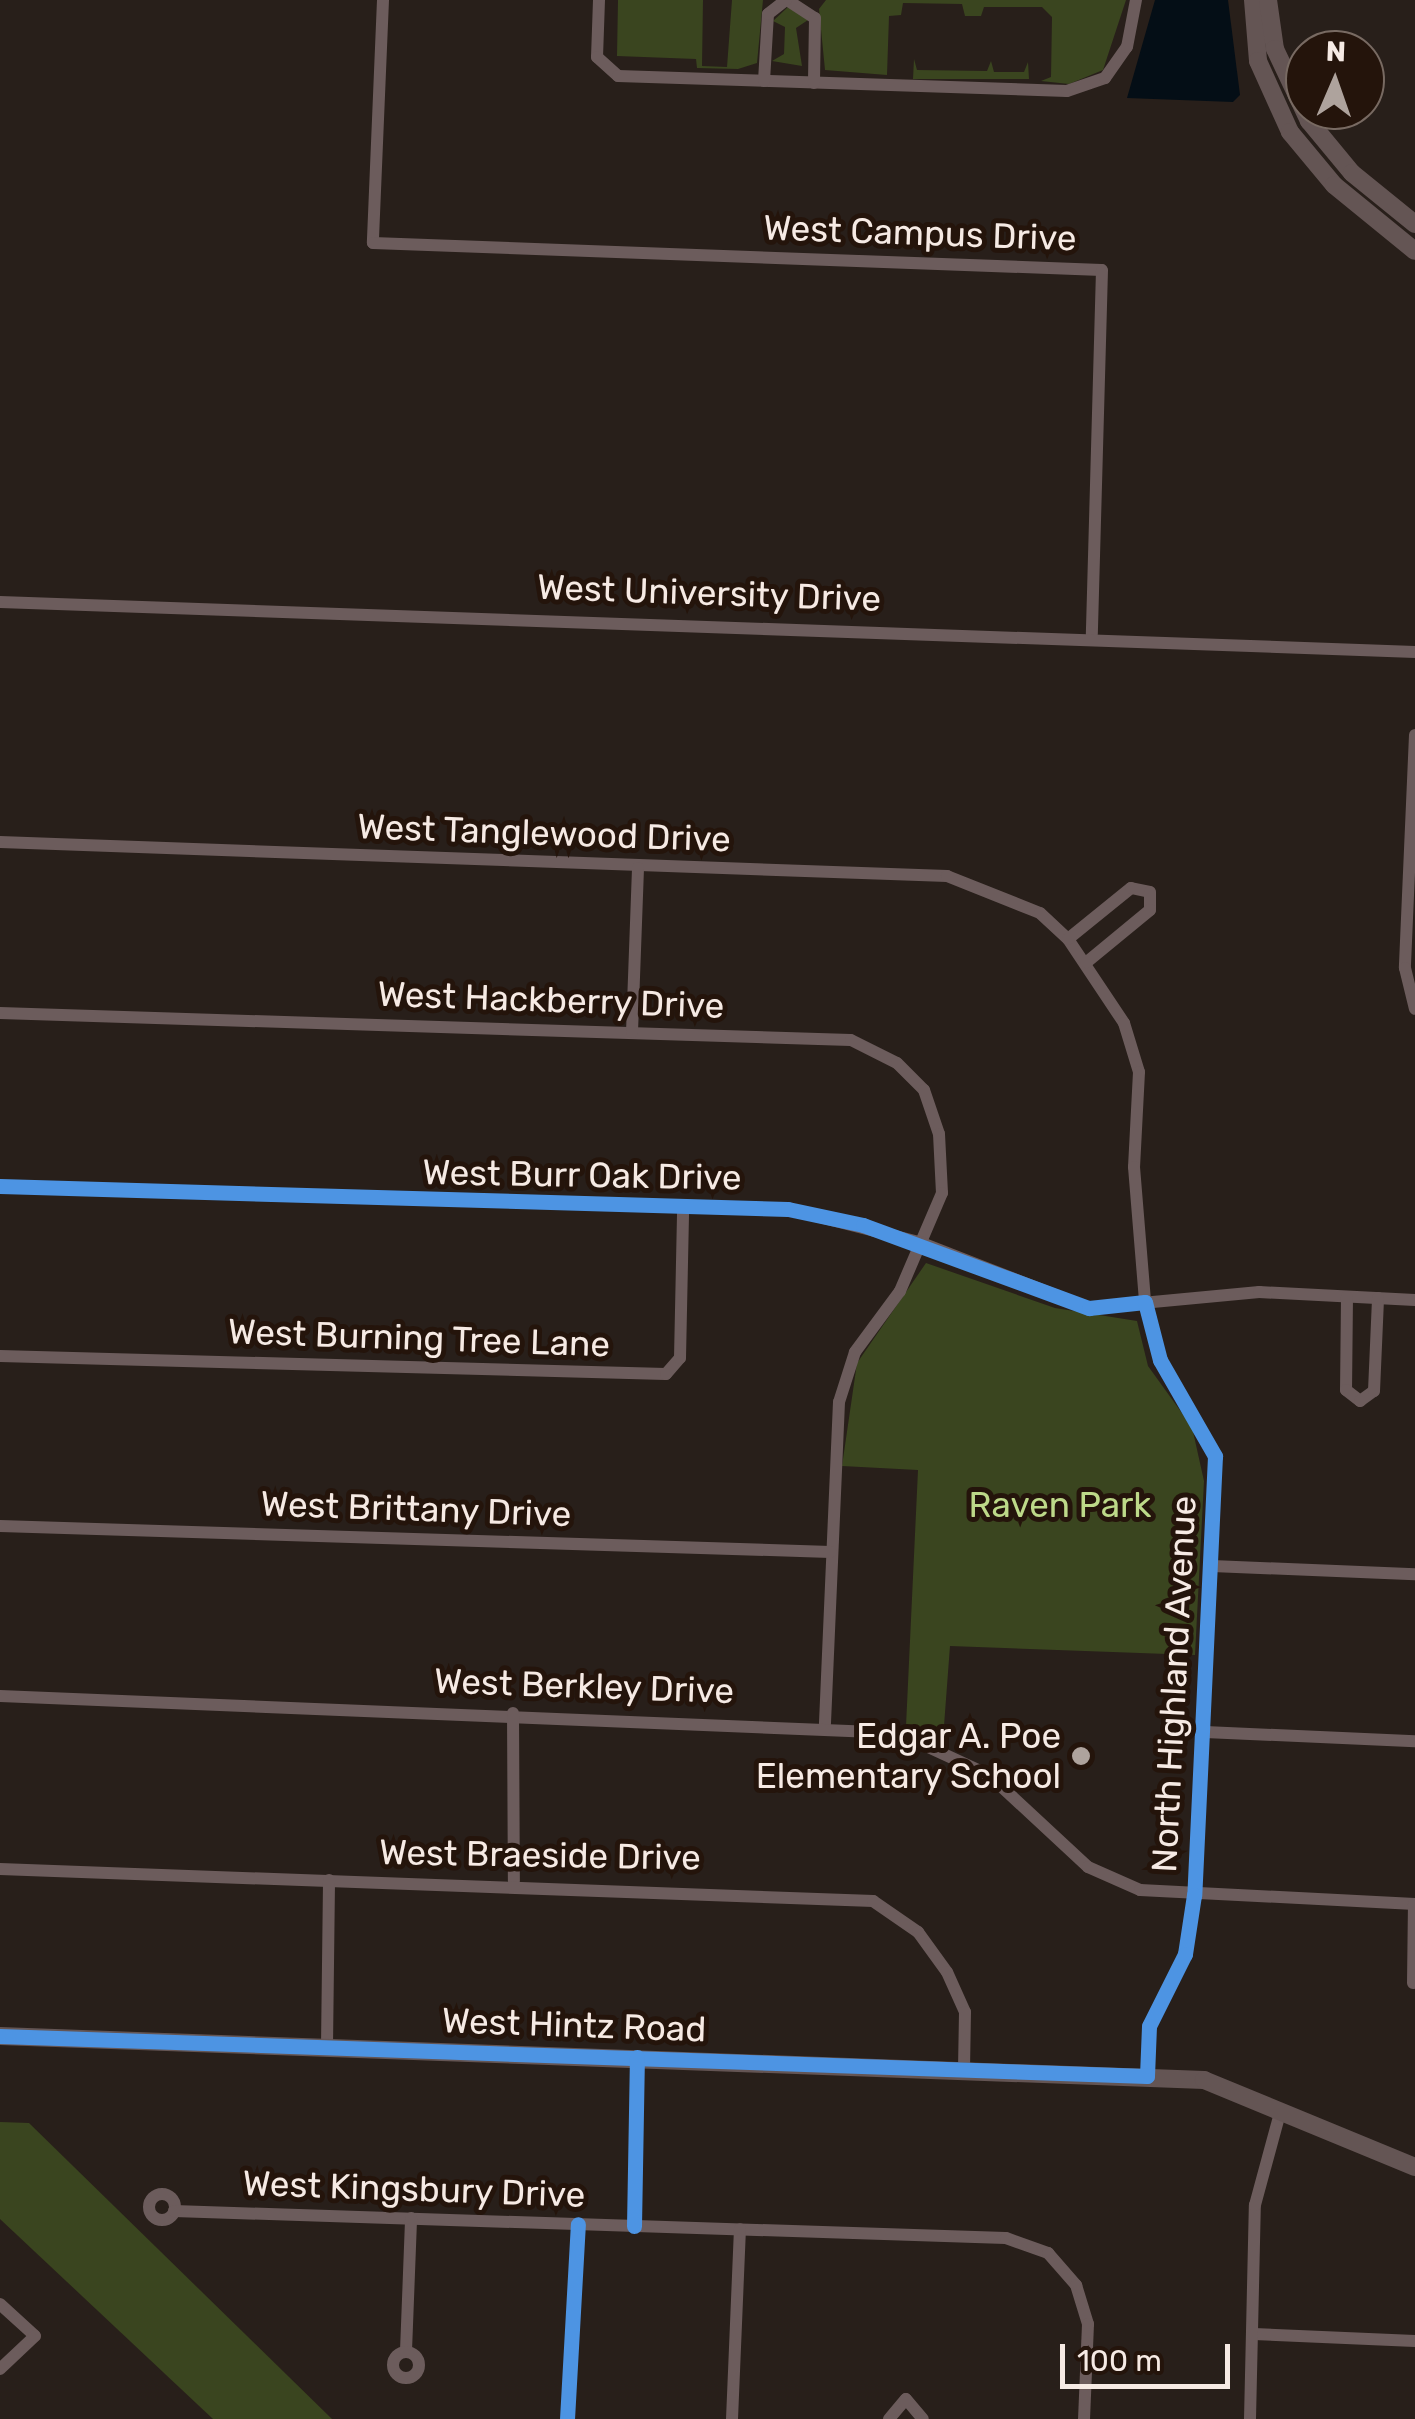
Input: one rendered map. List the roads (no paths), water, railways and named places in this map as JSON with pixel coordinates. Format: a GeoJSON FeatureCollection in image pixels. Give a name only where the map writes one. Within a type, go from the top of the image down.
{"type":"FeatureCollection","features":[{"type":"Feature","properties":{"kind":"street","name":"West Campus Drive"},"geometry":{"type":"LineString","coordinates":[[383,0],[372,243],[1102,270],[1092,634]]}},
{"type":"Feature","properties":{"kind":"street"},"geometry":{"type":"LineString","coordinates":[[599,0],[603,73],[1084,89],[1127,47],[1136,0]]}},
{"type":"Feature","properties":{"kind":"street"},"geometry":{"type":"LineString","coordinates":[[764,81],[768,14],[786,0],[815,18],[814,83]]}},
{"type":"Feature","properties":{"kind":"street"},"geometry":{"type":"LineString","coordinates":[[1253,0],[1258,61],[1290,132],[1334,185],[1415,251]]}},
{"type":"Feature","properties":{"kind":"street"},"geometry":{"type":"LineString","coordinates":[[1268,0],[1275,48],[1304,114],[1352,173],[1415,224]]}},
{"type":"Feature","properties":{"kind":"street","name":"West University Drive"},"geometry":{"type":"LineString","coordinates":[[0,602],[1092,634],[1415,652]]}},
{"type":"Feature","properties":{"kind":"street"},"geometry":{"type":"LineString","coordinates":[[1415,734],[1404,968],[1415,1008]]}},
{"type":"Feature","properties":{"kind":"street","name":"West Tanglewood Drive"},"geometry":{"type":"LineString","coordinates":[[0,842],[638,868],[947,876],[1025,906],[1068,938],[1087,962],[1124,1023],[1139,1072],[1134,1167],[1145,1302]]}},
{"type":"Feature","properties":{"kind":"street"},"geometry":{"type":"LineString","coordinates":[[632,1032],[638,868]]}},
{"type":"Feature","properties":{"kind":"street"},"geometry":{"type":"LineString","coordinates":[[1068,938],[1130,888],[1150,892],[1150,910],[1087,962]]}},
{"type":"Feature","properties":{"kind":"street","name":"West Hackberry Drive"},"geometry":{"type":"LineString","coordinates":[[0,1013],[851,1040],[898,1063],[924,1090],[939,1134],[942,1193],[922,1243],[855,1352],[839,1402],[826,1724]]}},
{"type":"Feature","properties":{"kind":"street","name":"West Burr Oak Drive"},"geometry":{"type":"LineString","coordinates":[[0,1186],[683,1210],[788,1210],[922,1243],[1089,1308],[1244,1292],[1415,1300]]}},
{"type":"Feature","properties":{"kind":"street","name":"West Burning Tree Lane"},"geometry":{"type":"LineString","coordinates":[[0,1356],[666,1374],[680,1358],[683,1210]]}},
{"type":"Feature","properties":{"kind":"street"},"geometry":{"type":"LineString","coordinates":[[1347,1297],[1346,1390],[1360,1401],[1374,1391],[1378,1298]]}},
{"type":"Feature","properties":{"kind":"street","name":"North Highland Avenue"},"geometry":{"type":"LineString","coordinates":[[1145,1302],[1160,1360],[1215,1456],[1205,1732],[1194,1895],[1185,1954],[1149,2026],[1147,2076]]}},
{"type":"Feature","properties":{"kind":"street","name":"West Brittany Drive"},"geometry":{"type":"LineString","coordinates":[[0,1526],[831,1552]]}},
{"type":"Feature","properties":{"kind":"street"},"geometry":{"type":"LineString","coordinates":[[1212,1566],[1415,1574]]}},
{"type":"Feature","properties":{"kind":"street","name":"West Berkley Drive"},"geometry":{"type":"LineString","coordinates":[[0,1696],[826,1724],[898,1733],[970,1766],[1088,1867],[1140,1890],[1415,1904]]}},
{"type":"Feature","properties":{"kind":"street"},"geometry":{"type":"LineString","coordinates":[[513,1713],[514,1882]]}},
{"type":"Feature","properties":{"kind":"street"},"geometry":{"type":"LineString","coordinates":[[1205,1732],[1415,1741]]}},
{"type":"Feature","properties":{"kind":"street","name":"West Braeside Drive"},"geometry":{"type":"LineString","coordinates":[[0,1868],[330,1880],[514,1882],[873,1901],[918,1932],[947,1972],[965,2012],[964,2069]]}},
{"type":"Feature","properties":{"kind":"street"},"geometry":{"type":"LineString","coordinates":[[327,2046],[330,1880]]}},
{"type":"Feature","properties":{"kind":"street"},"geometry":{"type":"LineString","coordinates":[[1413,1983],[1415,1904]]}},
{"type":"Feature","properties":{"kind":"street","name":"West Hintz Road"},"geometry":{"type":"LineString","coordinates":[[0,2036],[1147,2076],[1230,2086],[1415,2167]]}},
{"type":"Feature","properties":{"kind":"street"},"geometry":{"type":"LineString","coordinates":[[634,2226],[638,2057]]}},
{"type":"Feature","properties":{"kind":"street"},"geometry":{"type":"LineString","coordinates":[[1250,2419],[1255,2205],[1281,2109]]}},
{"type":"Feature","properties":{"kind":"street","name":"West Kingsbury Drive"},"geometry":{"type":"LineString","coordinates":[[174,2211],[1006,2238],[1064,2266],[1088,2324],[1084,2419]]}},
{"type":"Feature","properties":{"kind":"street"},"geometry":{"type":"LineString","coordinates":[[406,2351],[411,2218]]}},
{"type":"Feature","properties":{"kind":"street"},"geometry":{"type":"LineString","coordinates":[[567,2419],[578,2224]]}},
{"type":"Feature","properties":{"kind":"street"},"geometry":{"type":"LineString","coordinates":[[732,2419],[740,2229]]}},
{"type":"Feature","properties":{"kind":"street"},"geometry":{"type":"LineString","coordinates":[[0,2304],[34,2336],[0,2369]]}},
{"type":"Feature","properties":{"kind":"street"},"geometry":{"type":"LineString","coordinates":[[1254,2334],[1415,2341]]}},
{"type":"Feature","properties":{"kind":"street"},"geometry":{"type":"LineString","coordinates":[[889,2419],[906,2400],[923,2419]]}},
{"type":"Feature","properties":{"kind":"place","name":"Edgar A. Poe Elementary School"},"geometry":{"type":"Point","coordinates":[1081,1756]}},
{"type":"Feature","properties":{"kind":"park label","name":"Raven Park"},"geometry":{"type":"Point","coordinates":[1060,1505]}}]}
